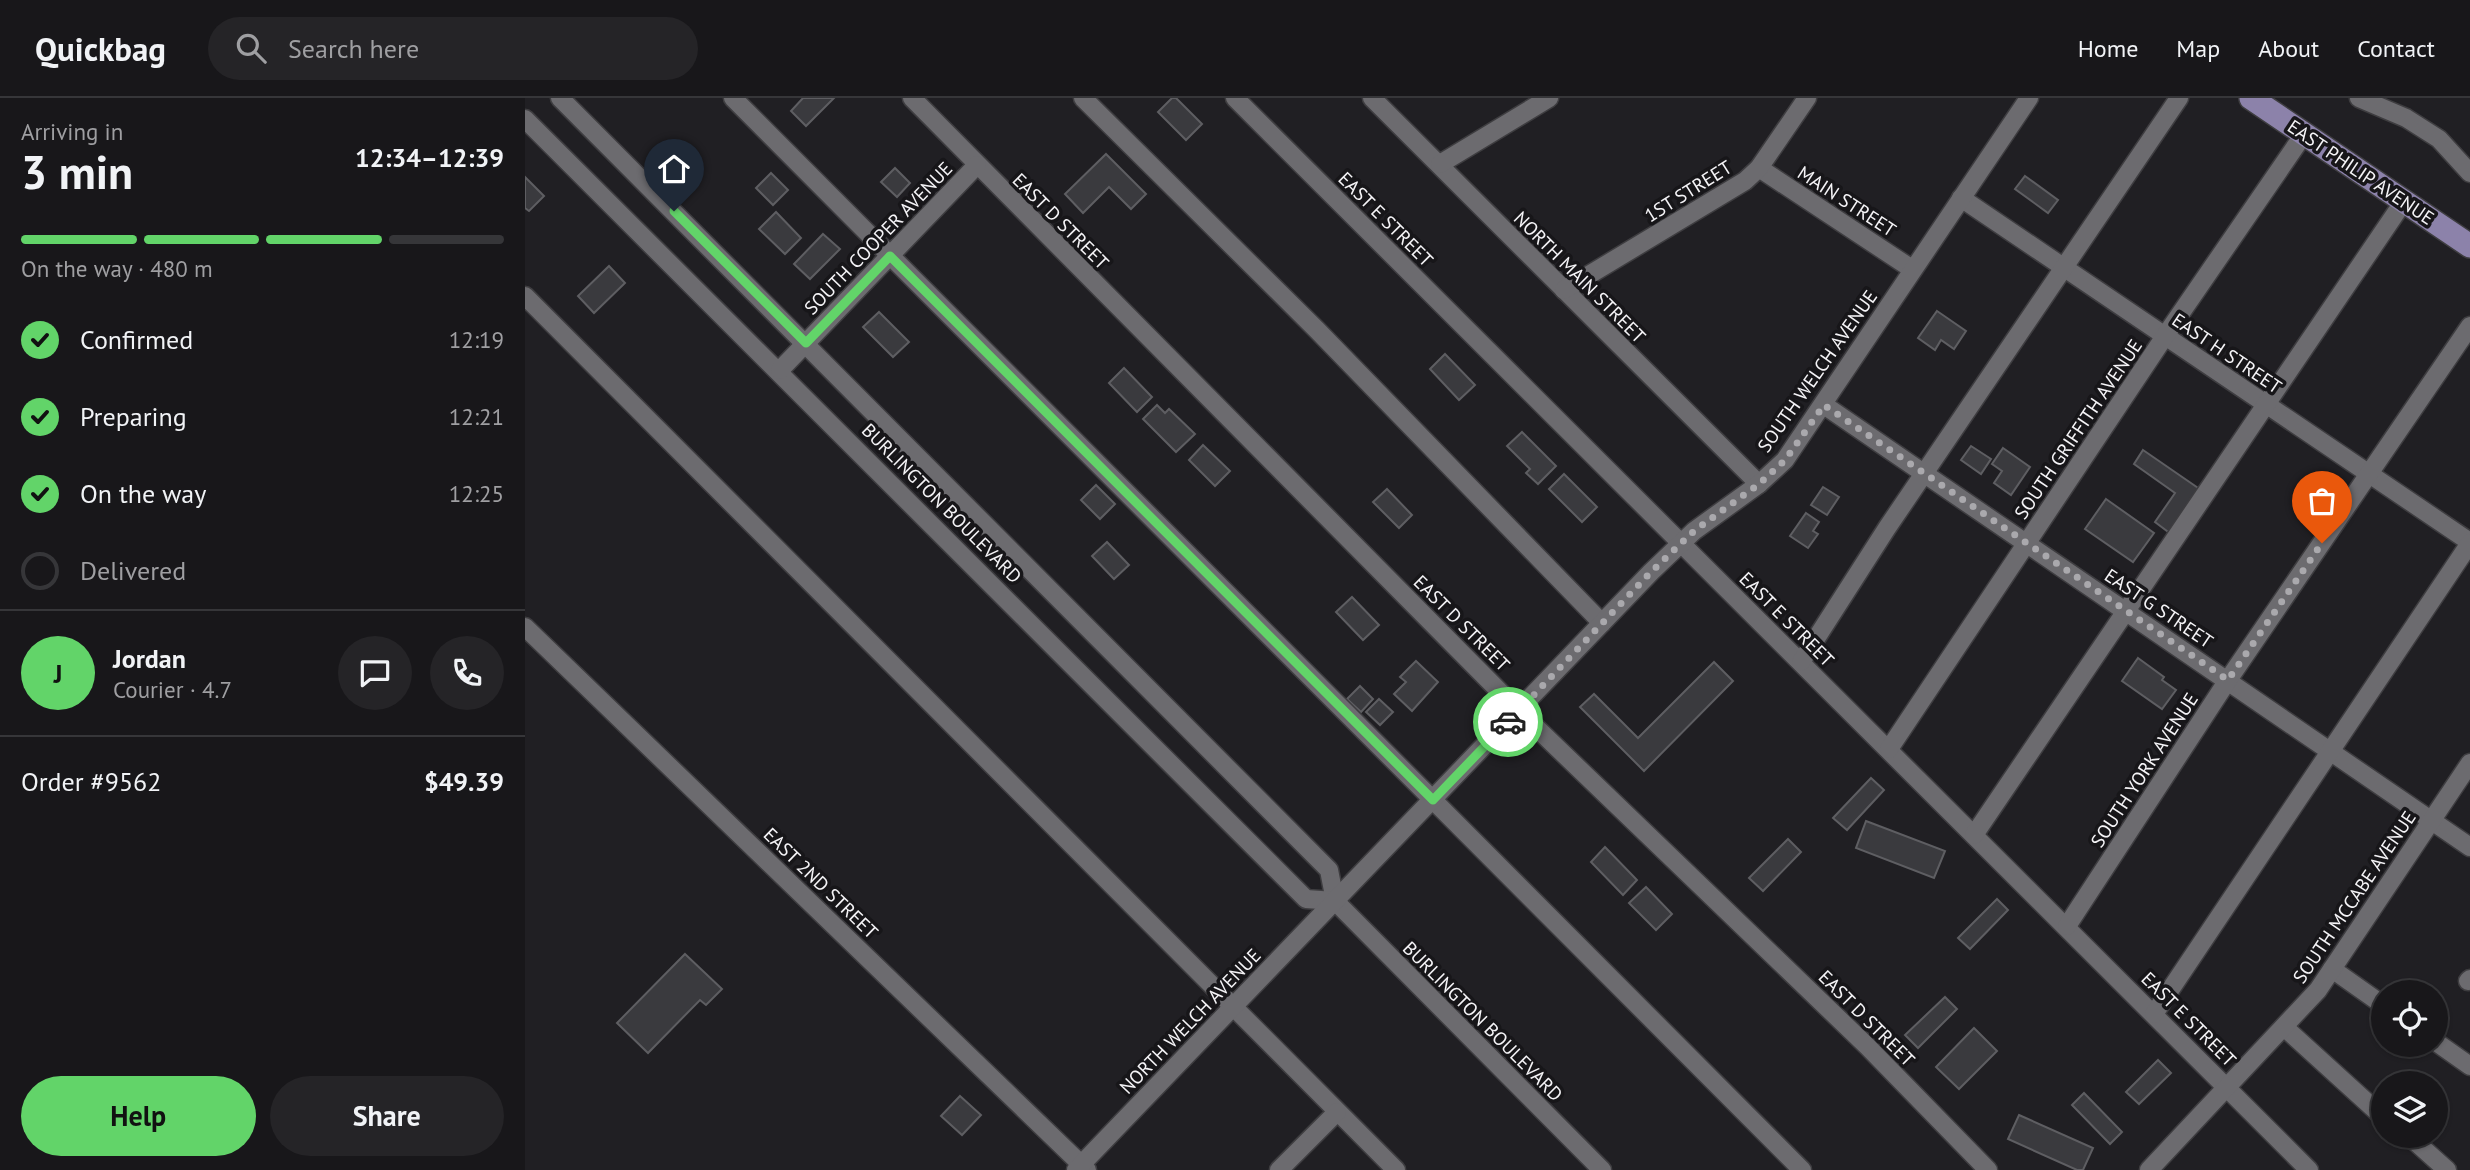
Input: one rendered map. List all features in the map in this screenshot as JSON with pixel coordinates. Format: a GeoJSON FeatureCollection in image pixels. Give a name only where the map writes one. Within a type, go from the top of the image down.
{"type":"FeatureCollection","features":[{"type":"Feature","properties":{"kind":"main road","name":"EAST PHILIP AVENUE"},"geometry":{"type":"LineString","coordinates":[[2251,98],[2470,246]]}},
{"type":"Feature","properties":{"kind":"street","name":"BURLINGTON BOULEVARD"},"geometry":{"type":"LineString","coordinates":[[560,98],[1328,870],[1335,901],[1602,1170]]}},
{"type":"Feature","properties":{"kind":"street"},"geometry":{"type":"LineString","coordinates":[[733,98],[1802,1170]]}},
{"type":"Feature","properties":{"kind":"street","name":"EAST D STREET"},"geometry":{"type":"LineString","coordinates":[[912,98],[1519,710],[1867,1046],[1988,1170]]}},
{"type":"Feature","properties":{"kind":"street"},"geometry":{"type":"LineString","coordinates":[[1083,98],[1317,330],[1602,623]]}},
{"type":"Feature","properties":{"kind":"street","name":"EAST E STREET"},"geometry":{"type":"LineString","coordinates":[[1235,98],[2309,1170]]}},
{"type":"Feature","properties":{"kind":"street","name":"NORTH MAIN STREET"},"geometry":{"type":"LineString","coordinates":[[1372,98],[1759,484]]}},
{"type":"Feature","properties":{"kind":"street"},"geometry":{"type":"LineString","coordinates":[[1440,164],[1549,98]]}},
{"type":"Feature","properties":{"kind":"street","name":"1ST STREET"},"geometry":{"type":"LineString","coordinates":[[1564,290],[1745,181],[1759,168],[1807,98]]}},
{"type":"Feature","properties":{"kind":"street","name":"SOUTH WELCH AVENUE"},"geometry":{"type":"LineString","coordinates":[[1335,901],[1681,544],[1759,484],[1785,460],[2029,98]]}},
{"type":"Feature","properties":{"kind":"street"},"geometry":{"type":"LineString","coordinates":[[1801,662],[1887,528],[2179,98]]}},
{"type":"Feature","properties":{"kind":"street"},"geometry":{"type":"LineString","coordinates":[[2359,98],[2406,118],[2439,139],[2470,173]]}},
{"type":"Feature","properties":{"kind":"street","name":"BURLINGTON BOULEVARD"},"geometry":{"type":"LineString","coordinates":[[525,119],[780,370],[1306,899],[1335,901]]}},
{"type":"Feature","properties":{"kind":"street","name":"SOUTH GRIFFITH AVENUE"},"geometry":{"type":"LineString","coordinates":[[1889,749],[2165,336],[2304,134]]}},
{"type":"Feature","properties":{"kind":"street","name":"SOUTH COOPER AVENUE"},"geometry":{"type":"LineString","coordinates":[[780,370],[977,165]]}},
{"type":"Feature","properties":{"kind":"street","name":"MAIN STREET"},"geometry":{"type":"LineString","coordinates":[[1759,168],[1912,269]]}},
{"type":"Feature","properties":{"kind":"street","name":"EAST H STREET"},"geometry":{"type":"LineString","coordinates":[[1961,198],[2470,542]]}},
{"type":"Feature","properties":{"kind":"street"},"geometry":{"type":"LineString","coordinates":[[1974,835],[2404,201]]}},
{"type":"Feature","properties":{"kind":"street"},"geometry":{"type":"LineString","coordinates":[[525,296],[1396,1170]]}},
{"type":"Feature","properties":{"kind":"street","name":"SOUTH YORK AVENUE"},"geometry":{"type":"LineString","coordinates":[[2067,926],[2228,680],[2470,326]]}},
{"type":"Feature","properties":{"kind":"street","name":"EAST G STREET"},"geometry":{"type":"LineString","coordinates":[[1824,405],[2470,847]]}},
{"type":"Feature","properties":{"kind":"street"},"geometry":{"type":"LineString","coordinates":[[2154,1014],[2470,542]]}},
{"type":"Feature","properties":{"kind":"street","name":"EAST 2ND STREET"},"geometry":{"type":"LineString","coordinates":[[525,627],[1081,1168]]}},
{"type":"Feature","properties":{"kind":"street","name":"SOUTH MCCABE AVENUE"},"geometry":{"type":"LineString","coordinates":[[2149,1170],[2318,990],[2470,762]]}},
{"type":"Feature","properties":{"kind":"street","name":"NORTH WELCH AVENUE"},"geometry":{"type":"LineString","coordinates":[[1081,1168],[1335,901]]}},
{"type":"Feature","properties":{"kind":"street"},"geometry":{"type":"LineString","coordinates":[[2332,969],[2371,997]]}},
{"type":"Feature","properties":{"kind":"street"},"geometry":{"type":"LineString","coordinates":[[2284,1027],[2371,1106]]}},
{"type":"Feature","properties":{"kind":"street"},"geometry":{"type":"LineString","coordinates":[[2448,1050],[2470,1066]]}},
{"type":"Feature","properties":{"kind":"street"},"geometry":{"type":"LineString","coordinates":[[1279,1170],[1337,1112]]}},
{"type":"Feature","properties":{"kind":"street"},"geometry":{"type":"LineString","coordinates":[[2422,1148],[2447,1170]]}},
{"type":"Feature","properties":{"kind":"building"},"geometry":{"type":"Polygon","coordinates":[[[803,98],[834,98],[806,126],[791,111],[803,98]]]}},
{"type":"Feature","properties":{"kind":"building"},"geometry":{"type":"Polygon","coordinates":[[[1172,98],[1176,98],[1202,124],[1186,140],[1158,112],[1172,98]]]}},
{"type":"Feature","properties":{"kind":"building"},"geometry":{"type":"Polygon","coordinates":[[[1106,154],[1146,194],[1131,209],[1109,187],[1083,213],[1065,194],[1106,154]]]}},
{"type":"Feature","properties":{"kind":"building"},"geometry":{"type":"Polygon","coordinates":[[[895,168],[910,183],[897,197],[881,182],[895,168]]]}},
{"type":"Feature","properties":{"kind":"building"},"geometry":{"type":"Polygon","coordinates":[[[771,173],[788,190],[773,205],[756,188],[771,173]]]}},
{"type":"Feature","properties":{"kind":"building"},"geometry":{"type":"Polygon","coordinates":[[[2025,176],[2058,200],[2048,213],[2015,189],[2025,176]]]}},
{"type":"Feature","properties":{"kind":"building"},"geometry":{"type":"Polygon","coordinates":[[[525,177],[544,196],[529,211],[525,208],[525,177]]]}},
{"type":"Feature","properties":{"kind":"building"},"geometry":{"type":"Polygon","coordinates":[[[776,212],[801,238],[785,254],[759,229],[776,212]]]}},
{"type":"Feature","properties":{"kind":"building"},"geometry":{"type":"Polygon","coordinates":[[[823,234],[840,249],[810,279],[794,264],[823,234]]]}},
{"type":"Feature","properties":{"kind":"building"},"geometry":{"type":"Polygon","coordinates":[[[609,266],[625,283],[594,313],[578,296],[609,266]]]}},
{"type":"Feature","properties":{"kind":"building"},"geometry":{"type":"Polygon","coordinates":[[[1937,311],[1966,331],[1954,349],[1941,340],[1935,350],[1918,338],[1937,311]]]}},
{"type":"Feature","properties":{"kind":"building"},"geometry":{"type":"Polygon","coordinates":[[[879,312],[909,342],[893,357],[863,327],[879,312]]]}},
{"type":"Feature","properties":{"kind":"building"},"geometry":{"type":"Polygon","coordinates":[[[1445,354],[1475,385],[1459,400],[1430,369],[1445,354]]]}},
{"type":"Feature","properties":{"kind":"building"},"geometry":{"type":"Polygon","coordinates":[[[1124,368],[1152,397],[1137,412],[1109,383],[1124,368]]]}},
{"type":"Feature","properties":{"kind":"building"},"geometry":{"type":"Polygon","coordinates":[[[1157,405],[1165,413],[1169,409],[1195,434],[1176,452],[1143,419],[1157,405]]]}},
{"type":"Feature","properties":{"kind":"building"},"geometry":{"type":"Polygon","coordinates":[[[1522,432],[1556,466],[1538,484],[1526,473],[1530,469],[1507,446],[1522,432]]]}},
{"type":"Feature","properties":{"kind":"building"},"geometry":{"type":"Polygon","coordinates":[[[1203,445],[1230,471],[1215,486],[1189,460],[1203,445]]]}},
{"type":"Feature","properties":{"kind":"building"},"geometry":{"type":"Polygon","coordinates":[[[1971,446],[1991,459],[1981,474],[1961,460],[1971,446]]]}},
{"type":"Feature","properties":{"kind":"building"},"geometry":{"type":"Polygon","coordinates":[[[2003,448],[2030,467],[2011,495],[1994,483],[2002,471],[1992,464],[2003,448]]]}},
{"type":"Feature","properties":{"kind":"building"},"geometry":{"type":"Polygon","coordinates":[[[2143,450],[2201,490],[2171,534],[2155,522],[2175,493],[2134,464],[2143,450]]]}},
{"type":"Feature","properties":{"kind":"building"},"geometry":{"type":"Polygon","coordinates":[[[1564,474],[1597,507],[1582,522],[1549,489],[1564,474]]]}},
{"type":"Feature","properties":{"kind":"building"},"geometry":{"type":"Polygon","coordinates":[[[1096,485],[1115,504],[1100,519],[1081,500],[1096,485]]]}},
{"type":"Feature","properties":{"kind":"building"},"geometry":{"type":"Polygon","coordinates":[[[1823,487],[1839,497],[1827,515],[1811,505],[1823,487]]]}},
{"type":"Feature","properties":{"kind":"building"},"geometry":{"type":"Polygon","coordinates":[[[1387,489],[1412,515],[1399,528],[1373,502],[1387,489]]]}},
{"type":"Feature","properties":{"kind":"building"},"geometry":{"type":"Polygon","coordinates":[[[2106,499],[2154,533],[2133,562],[2085,529],[2106,499]]]}},
{"type":"Feature","properties":{"kind":"building"},"geometry":{"type":"Polygon","coordinates":[[[1806,513],[1819,522],[1813,531],[1818,534],[1808,548],[1790,536],[1806,513]]]}},
{"type":"Feature","properties":{"kind":"building"},"geometry":{"type":"Polygon","coordinates":[[[1107,542],[1129,565],[1114,579],[1092,556],[1107,542]]]}},
{"type":"Feature","properties":{"kind":"building"},"geometry":{"type":"Polygon","coordinates":[[[1352,597],[1379,625],[1363,640],[1336,612],[1352,597]]]}},
{"type":"Feature","properties":{"kind":"building"},"geometry":{"type":"Polygon","coordinates":[[[2138,658],[2164,677],[2162,680],[2176,690],[2162,709],[2122,681],[2138,658]]]}},
{"type":"Feature","properties":{"kind":"building"},"geometry":{"type":"Polygon","coordinates":[[[1416,661],[1438,682],[1412,711],[1394,694],[1406,682],[1400,677],[1416,661]]]}},
{"type":"Feature","properties":{"kind":"building"},"geometry":{"type":"Polygon","coordinates":[[[1714,662],[1733,681],[1644,771],[1580,707],[1594,694],[1638,738],[1714,662]]]}},
{"type":"Feature","properties":{"kind":"building"},"geometry":{"type":"Polygon","coordinates":[[[1360,686],[1373,699],[1361,712],[1347,699],[1360,686]]]}},
{"type":"Feature","properties":{"kind":"building"},"geometry":{"type":"Polygon","coordinates":[[[1379,699],[1393,712],[1380,725],[1366,712],[1379,699]]]}},
{"type":"Feature","properties":{"kind":"building"},"geometry":{"type":"Polygon","coordinates":[[[1871,778],[1884,790],[1847,830],[1833,818],[1871,778]]]}},
{"type":"Feature","properties":{"kind":"building"},"geometry":{"type":"Polygon","coordinates":[[[1866,821],[1945,851],[1934,878],[1856,848],[1866,821]]]}},
{"type":"Feature","properties":{"kind":"building"},"geometry":{"type":"Polygon","coordinates":[[[1788,839],[1801,852],[1763,891],[1749,878],[1788,839]]]}},
{"type":"Feature","properties":{"kind":"building"},"geometry":{"type":"Polygon","coordinates":[[[1605,847],[1637,880],[1623,895],[1591,862],[1605,847]]]}},
{"type":"Feature","properties":{"kind":"building"},"geometry":{"type":"Polygon","coordinates":[[[1646,887],[1672,914],[1656,930],[1629,903],[1646,887]]]}},
{"type":"Feature","properties":{"kind":"building"},"geometry":{"type":"Polygon","coordinates":[[[1997,899],[2008,910],[1970,949],[1958,938],[1997,899]]]}},
{"type":"Feature","properties":{"kind":"building"},"geometry":{"type":"Polygon","coordinates":[[[685,954],[722,989],[706,1005],[700,1000],[648,1053],[617,1023],[685,954]]]}},
{"type":"Feature","properties":{"kind":"building"},"geometry":{"type":"Polygon","coordinates":[[[1945,997],[1957,1009],[1918,1048],[1905,1035],[1945,997]]]}},
{"type":"Feature","properties":{"kind":"building"},"geometry":{"type":"Polygon","coordinates":[[[1974,1028],[1997,1051],[1959,1089],[1936,1067],[1974,1028]]]}},
{"type":"Feature","properties":{"kind":"building"},"geometry":{"type":"Polygon","coordinates":[[[2158,1060],[2171,1073],[2139,1104],[2126,1092],[2158,1060]]]}},
{"type":"Feature","properties":{"kind":"building"},"geometry":{"type":"Polygon","coordinates":[[[2084,1093],[2122,1132],[2110,1144],[2072,1105],[2084,1093]]]}},
{"type":"Feature","properties":{"kind":"building"},"geometry":{"type":"Polygon","coordinates":[[[960,1096],[981,1115],[962,1135],[941,1116],[960,1096]]]}},
{"type":"Feature","properties":{"kind":"building"},"geometry":{"type":"Polygon","coordinates":[[[2019,1115],[2093,1148],[2083,1170],[2077,1170],[2008,1139],[2019,1115]]]}},
{"type":"Feature","properties":{"kind":"way so far"},"geometry":{"type":"LineString","coordinates":[[1508,722],[1651,572],[1694,531],[1759,484],[1785,460],[1824,405],[2228,680],[2322,543]]}},
{"type":"Feature","properties":{"kind":"route"},"geometry":{"type":"LineString","coordinates":[[674,211],[806,343],[890,256],[1433,800],[1508,722]]}}]}
